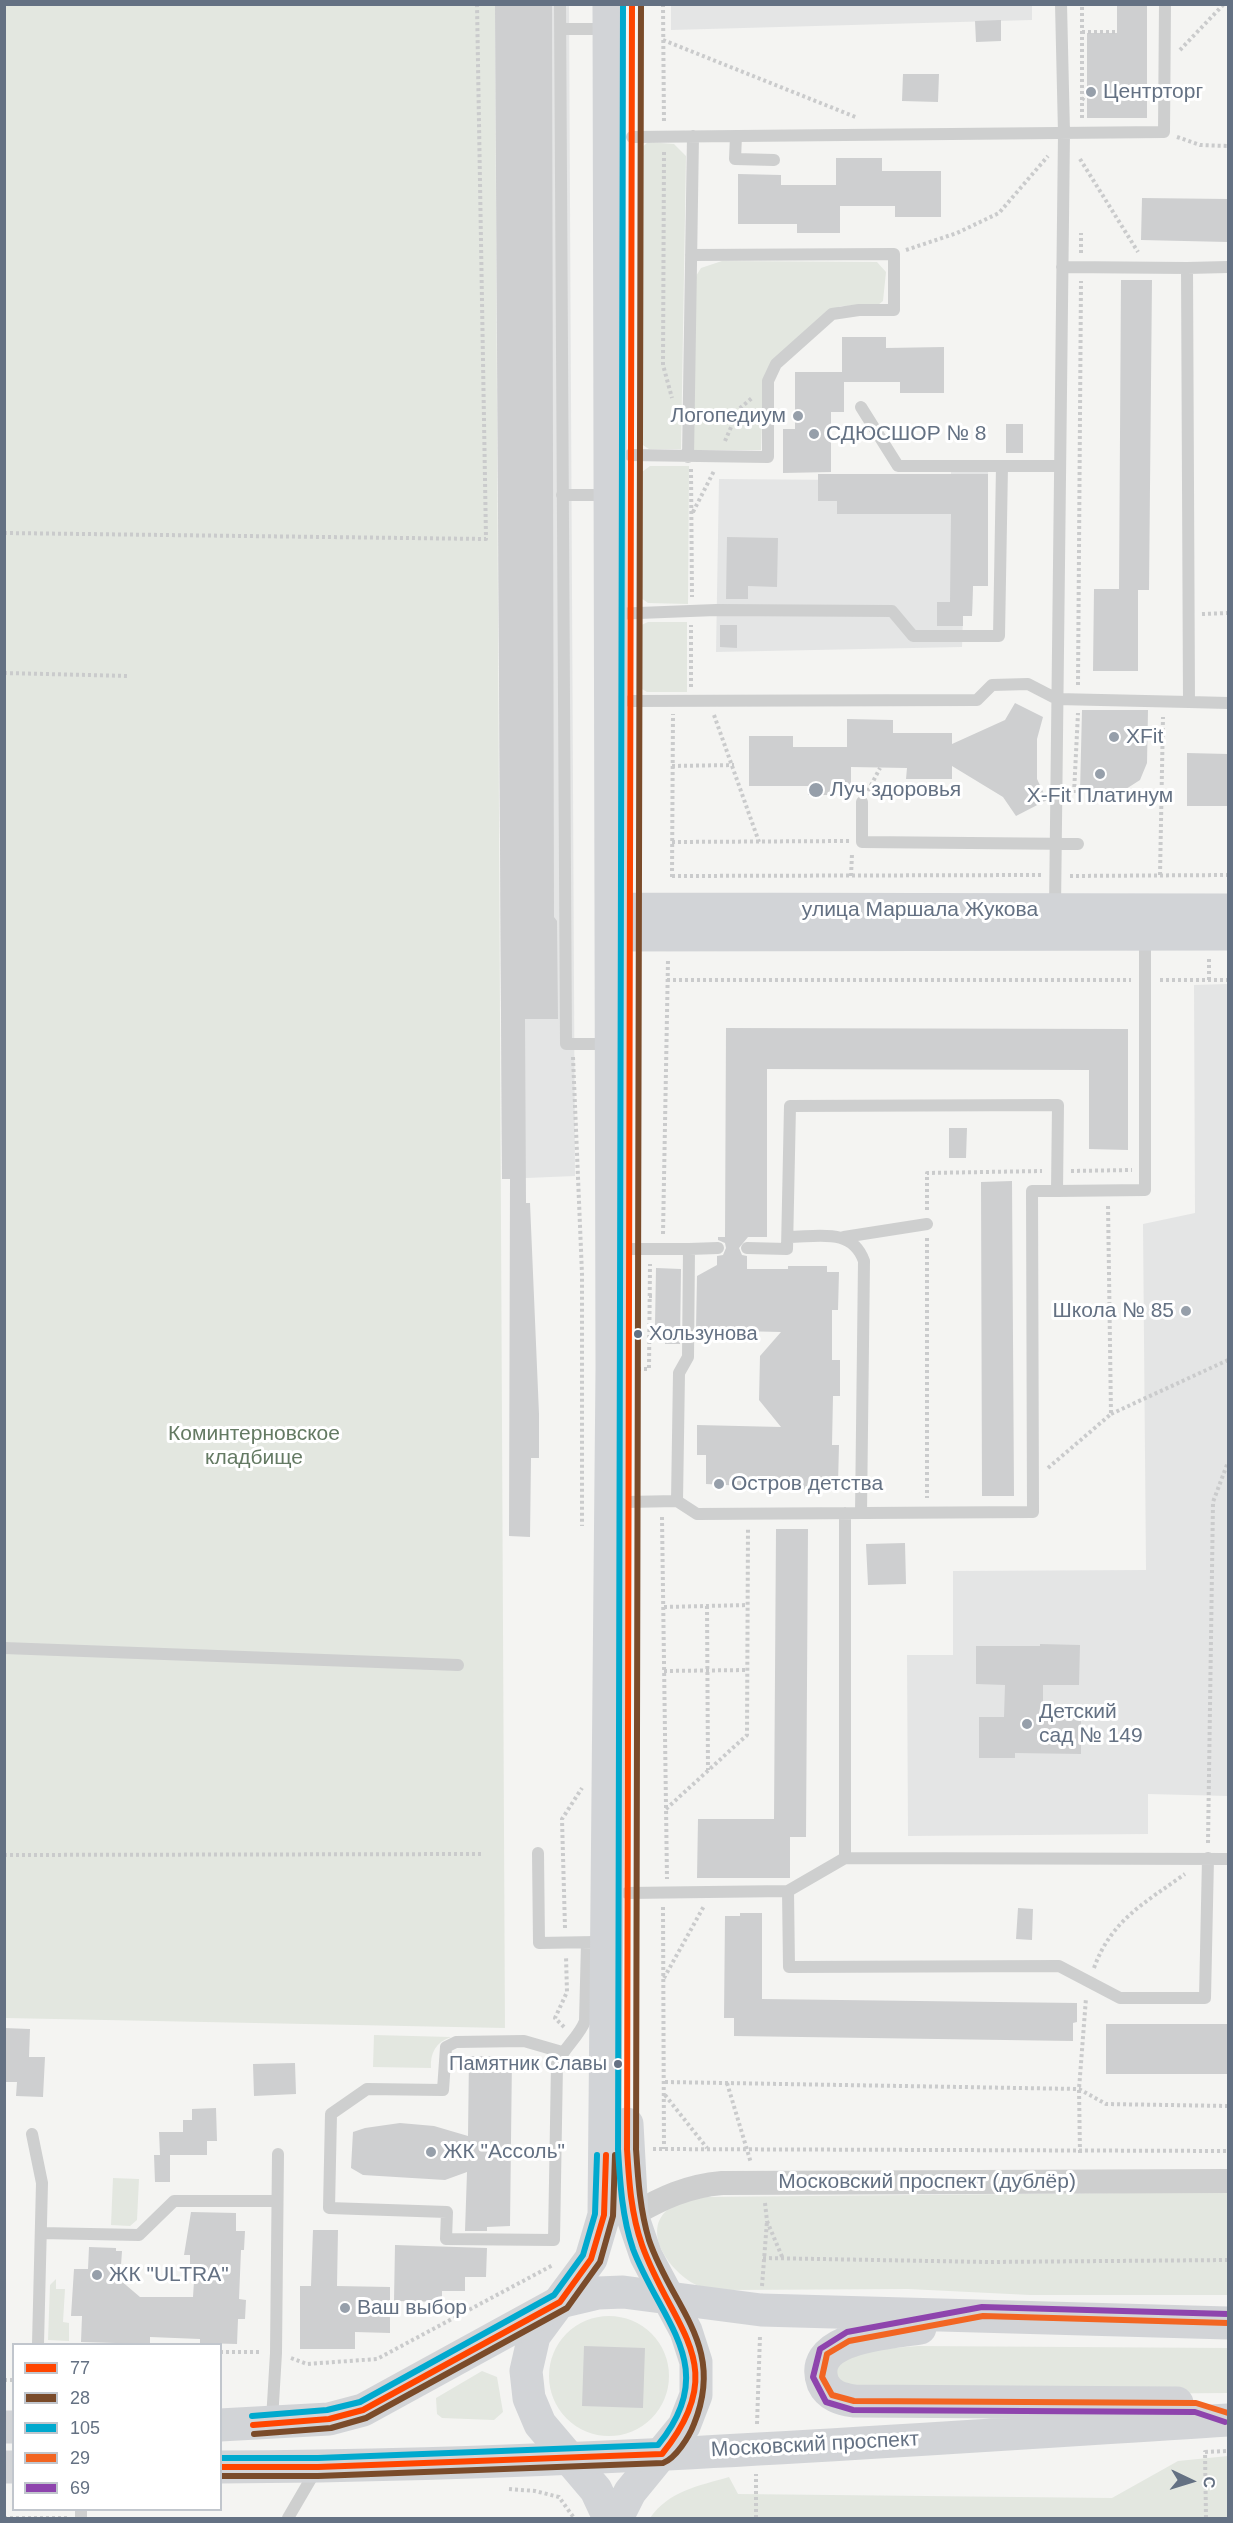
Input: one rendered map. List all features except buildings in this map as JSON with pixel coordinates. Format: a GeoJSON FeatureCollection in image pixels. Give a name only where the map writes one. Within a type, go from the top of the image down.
{"type":"FeatureCollection","features":[{"type":"Feature","properties":{"kind":"main road"},"geometry":{"type":"LineString","coordinates":[[617,2518],[630,2492],[684,2426],[696,2395],[696,2362],[686,2331],[646,2256],[632,2215],[627,2149],[627,1249],[621,922],[621,614],[630,455],[632,4]]}},
{"type":"Feature","properties":{"kind":"main road"},"geometry":{"type":"LineString","coordinates":[[609,17],[611,495],[630,700],[621,922],[613,1044],[612,1369],[596,1942],[604,2215],[591,2259],[534,2336],[526,2371],[530,2398],[540,2424],[596,2490],[609,2518]]}},
{"type":"Feature","properties":{"kind":"main road","name":"улица Маршала Жукова"},"geometry":{"type":"LineString","coordinates":[[671,922],[1055,910],[1228,910]]}},
{"type":"Feature","properties":{"kind":"main road","name":"улица Маршала Жукова"},"geometry":{"type":"LineString","coordinates":[[621,922],[1228,934]]}},
{"type":"Feature","properties":{"kind":"main road"},"geometry":{"type":"LineString","coordinates":[[222,2425],[329,2420],[363,2410],[560,2302],[598,2294],[623,2292],[669,2300],[761,2310],[1228,2323]]}},
{"type":"Feature","properties":{"kind":"main road"},"geometry":{"type":"LineString","coordinates":[[983,2316],[849,2341],[827,2354],[822,2365],[824,2386],[832,2395],[854,2401],[1196,2403],[1228,2413]]}},
{"type":"Feature","properties":{"kind":"main road","name":"Московский проспект"},"geometry":{"type":"LineString","coordinates":[[222,2467],[318,2467],[662,2454],[1228,2420]]}},
{"type":"Feature","properties":{"kind":"street","name":"Московский проспект (дублёр)"},"geometry":{"type":"LineString","coordinates":[[632,2215],[668,2194],[704,2184],[1228,2181]]}},
{"type":"Feature","properties":{"kind":"lane"},"geometry":{"type":"LineString","coordinates":[[561,4],[566,1044],[613,1044]]}},
{"type":"Feature","properties":{"kind":"lane"},"geometry":{"type":"LineString","coordinates":[[1055,910],[1064,133],[1061,4]]}},
{"type":"Feature","properties":{"kind":"lane"},"geometry":{"type":"LineString","coordinates":[[632,137],[1164,132],[1165,4]]}},
{"type":"Feature","properties":{"kind":"lane"},"geometry":{"type":"LineString","coordinates":[[561,30],[609,17]]}},
{"type":"Feature","properties":{"kind":"lane"},"geometry":{"type":"LineString","coordinates":[[688,457],[693,136]]}},
{"type":"Feature","properties":{"kind":"lane"},"geometry":{"type":"LineString","coordinates":[[736,136],[735,159],[774,160]]}},
{"type":"Feature","properties":{"kind":"lane"},"geometry":{"type":"LineString","coordinates":[[630,455],[768,457],[768,381],[776,364],[832,314],[859,310],[894,310],[894,254],[691,255]]}},
{"type":"Feature","properties":{"kind":"lane"},"geometry":{"type":"LineString","coordinates":[[1062,267],[1228,267]]}},
{"type":"Feature","properties":{"kind":"lane"},"geometry":{"type":"LineString","coordinates":[[1187,268],[1189,702]]}},
{"type":"Feature","properties":{"kind":"lane"},"geometry":{"type":"LineString","coordinates":[[861,407],[898,466],[1060,466]]}},
{"type":"Feature","properties":{"kind":"lane"},"geometry":{"type":"LineString","coordinates":[[621,614],[716,610],[892,611],[914,636],[999,636],[1002,466]]}},
{"type":"Feature","properties":{"kind":"lane"},"geometry":{"type":"LineString","coordinates":[[562,495],[611,495]]}},
{"type":"Feature","properties":{"kind":"lane"},"geometry":{"type":"LineString","coordinates":[[630,700],[977,699],[992,685],[1028,684],[1057,699],[1228,703]]}},
{"type":"Feature","properties":{"kind":"lane"},"geometry":{"type":"LineString","coordinates":[[862,802],[857,842],[1075,844]]}},
{"type":"Feature","properties":{"kind":"lane"},"geometry":{"type":"LineString","coordinates":[[627,1502],[677,1501],[697,1514],[1034,1512],[1032,1191],[1144,1190],[1139,980],[1145,934]]}},
{"type":"Feature","properties":{"kind":"lane"},"geometry":{"type":"LineString","coordinates":[[747,1248],[788,1249],[790,1106],[1058,1105],[1057,1191]]}},
{"type":"Feature","properties":{"kind":"lane"},"geometry":{"type":"LineString","coordinates":[[788,1237],[844,1237],[927,1224]]}},
{"type":"Feature","properties":{"kind":"lane"},"geometry":{"type":"LineString","coordinates":[[844,1237],[854,1242],[864,1261],[861,1513]]}},
{"type":"Feature","properties":{"kind":"lane"},"geometry":{"type":"LineString","coordinates":[[627,1249],[718,1248]]}},
{"type":"Feature","properties":{"kind":"lane"},"geometry":{"type":"LineString","coordinates":[[677,1501],[679,1373],[688,1357],[689,1249]]}},
{"type":"Feature","properties":{"kind":"lane"},"geometry":{"type":"LineString","coordinates":[[845,1513],[846,1858]]}},
{"type":"Feature","properties":{"kind":"lane"},"geometry":{"type":"LineString","coordinates":[[4,1648],[458,1665]]}},
{"type":"Feature","properties":{"kind":"lane"},"geometry":{"type":"LineString","coordinates":[[538,1853],[539,1943],[596,1942],[585,2021],[581,2032],[562,2052],[557,2064],[554,2240],[446,2239],[447,2212],[328,2208],[331,2114],[367,2089],[443,2090],[446,2047],[456,2042],[524,2041],[562,2052]]}},
{"type":"Feature","properties":{"kind":"lane"},"geometry":{"type":"LineString","coordinates":[[627,1893],[788,1891],[846,1858],[1228,1859]]}},
{"type":"Feature","properties":{"kind":"lane"},"geometry":{"type":"LineString","coordinates":[[788,1891],[789,1967],[1059,1966],[1120,1998],[1205,1998],[1208,1858]]}},
{"type":"Feature","properties":{"kind":"lane"},"geometry":{"type":"LineString","coordinates":[[32,2134],[42,2183],[38,2343]]}},
{"type":"Feature","properties":{"kind":"lane"},"geometry":{"type":"LineString","coordinates":[[272,2424],[272,2383],[276,2353],[278,2154]]}},
{"type":"Feature","properties":{"kind":"lane"},"geometry":{"type":"LineString","coordinates":[[41,2233],[139,2235],[174,2201],[276,2201]]}},
{"type":"Feature","properties":{"kind":"lane"},"geometry":{"type":"LineString","coordinates":[[288,2518],[318,2467]]}},
{"type":"Feature","properties":{"kind":"path"},"geometry":{"type":"LineString","coordinates":[[4,533],[486,539],[477,4]]}},
{"type":"Feature","properties":{"kind":"path"},"geometry":{"type":"LineString","coordinates":[[1081,173],[1082,4]]}},
{"type":"Feature","properties":{"kind":"path"},"geometry":{"type":"LineString","coordinates":[[1165,66],[1224,4]]}},
{"type":"Feature","properties":{"kind":"path"},"geometry":{"type":"LineString","coordinates":[[1083,32],[1117,32]]}},
{"type":"Feature","properties":{"kind":"path"},"geometry":{"type":"LineString","coordinates":[[663,40],[898,135]]}},
{"type":"Feature","properties":{"kind":"path"},"geometry":{"type":"LineString","coordinates":[[1082,100],[1087,93]]}},
{"type":"Feature","properties":{"kind":"path"},"geometry":{"type":"LineString","coordinates":[[1082,100],[1087,110]]}},
{"type":"Feature","properties":{"kind":"path"},"geometry":{"type":"LineString","coordinates":[[1164,132],[1200,145],[1228,146]]}},
{"type":"Feature","properties":{"kind":"path"},"geometry":{"type":"LineString","coordinates":[[894,254],[957,233],[999,213],[1037,171],[1064,133],[1148,267]]}},
{"type":"Feature","properties":{"kind":"path"},"geometry":{"type":"LineString","coordinates":[[1074,800],[1078,700],[1081,232]]}},
{"type":"Feature","properties":{"kind":"path"},"geometry":{"type":"LineString","coordinates":[[1189,614],[1228,613]]}},
{"type":"Feature","properties":{"kind":"path"},"geometry":{"type":"LineString","coordinates":[[4,674],[129,676]]}},
{"type":"Feature","properties":{"kind":"path"},"geometry":{"type":"LineString","coordinates":[[709,700],[734,765],[759,842]]}},
{"type":"Feature","properties":{"kind":"path"},"geometry":{"type":"LineString","coordinates":[[663,1248],[667,980],[672,876],[673,701]]}},
{"type":"Feature","properties":{"kind":"path"},"geometry":{"type":"LineString","coordinates":[[1160,875],[1163,701]]}},
{"type":"Feature","properties":{"kind":"path"},"geometry":{"type":"LineString","coordinates":[[672,766],[734,765]]}},
{"type":"Feature","properties":{"kind":"path"},"geometry":{"type":"LineString","coordinates":[[862,802],[880,768]]}},
{"type":"Feature","properties":{"kind":"path"},"geometry":{"type":"LineString","coordinates":[[672,842],[857,842],[851,876]]}},
{"type":"Feature","properties":{"kind":"path"},"geometry":{"type":"LineString","coordinates":[[1071,876],[1075,844]]}},
{"type":"Feature","properties":{"kind":"path"},"geometry":{"type":"LineString","coordinates":[[672,876],[1228,875]]}},
{"type":"Feature","properties":{"kind":"path"},"geometry":{"type":"LineString","coordinates":[[667,980],[1228,980]]}},
{"type":"Feature","properties":{"kind":"path"},"geometry":{"type":"LineString","coordinates":[[1132,992],[1139,980]]}},
{"type":"Feature","properties":{"kind":"path"},"geometry":{"type":"LineString","coordinates":[[573,1044],[582,1274],[582,1536]]}},
{"type":"Feature","properties":{"kind":"path"},"geometry":{"type":"LineString","coordinates":[[927,1513],[927,1173],[1132,1170],[1132,1158]]}},
{"type":"Feature","properties":{"kind":"path"},"geometry":{"type":"LineString","coordinates":[[1108,1191],[1111,1414]]}},
{"type":"Feature","properties":{"kind":"path"},"geometry":{"type":"LineString","coordinates":[[649,1296],[655,1296]]}},
{"type":"Feature","properties":{"kind":"path"},"geometry":{"type":"LineString","coordinates":[[1033,1480],[1111,1414],[1228,1360]]}},
{"type":"Feature","properties":{"kind":"path"},"geometry":{"type":"LineString","coordinates":[[1208,1858],[1213,1502],[1228,1462]]}},
{"type":"Feature","properties":{"kind":"path"},"geometry":{"type":"LineString","coordinates":[[662,1501],[666,1810],[664,2149],[1080,2153],[1228,2151]]}},
{"type":"Feature","properties":{"kind":"path"},"geometry":{"type":"LineString","coordinates":[[666,1810],[747,1735],[748,1514]]}},
{"type":"Feature","properties":{"kind":"path"},"geometry":{"type":"LineString","coordinates":[[664,1606],[748,1605]]}},
{"type":"Feature","properties":{"kind":"path"},"geometry":{"type":"LineString","coordinates":[[707,1606],[708,1771]]}},
{"type":"Feature","properties":{"kind":"path"},"geometry":{"type":"LineString","coordinates":[[664,1671],[748,1670]]}},
{"type":"Feature","properties":{"kind":"path"},"geometry":{"type":"LineString","coordinates":[[575,2037],[555,2018],[567,1992],[562,1819],[584,1786]]}},
{"type":"Feature","properties":{"kind":"path"},"geometry":{"type":"LineString","coordinates":[[4,1855],[482,1854]]}},
{"type":"Feature","properties":{"kind":"path"},"geometry":{"type":"LineString","coordinates":[[664,1978],[712,1892]]}},
{"type":"Feature","properties":{"kind":"path"},"geometry":{"type":"LineString","coordinates":[[665,2082],[1079,2089],[1106,2104],[1228,2106]]}},
{"type":"Feature","properties":{"kind":"path"},"geometry":{"type":"LineString","coordinates":[[727,2083],[747,2148]]}},
{"type":"Feature","properties":{"kind":"path"},"geometry":{"type":"LineString","coordinates":[[665,2095],[707,2148]]}},
{"type":"Feature","properties":{"kind":"path"},"geometry":{"type":"LineString","coordinates":[[756,2518],[761,2310],[767,2221]]}},
{"type":"Feature","properties":{"kind":"path"},"geometry":{"type":"LineString","coordinates":[[763,2258],[988,2262],[1228,2260]]}},
{"type":"Feature","properties":{"kind":"path"},"geometry":{"type":"LineString","coordinates":[[222,2352],[276,2353],[307,2364],[377,2359],[560,2260]]}},
{"type":"Feature","properties":{"kind":"path"},"geometry":{"type":"LineString","coordinates":[[1206,2518],[1205,2451],[1228,2451]]}},
{"type":"Feature","properties":{"kind":"path"},"geometry":{"type":"LineString","coordinates":[[4,2518],[81,2518]]}},
{"type":"Feature","properties":{"kind":"shaded area"},"geometry":{"type":"Polygon","coordinates":[[[1032,4],[1032,20],[671,30],[671,5],[1032,4]]]}},
{"type":"Feature","properties":{"kind":"shaded area"},"geometry":{"type":"Polygon","coordinates":[[[495,5],[569,5],[575,1176],[502,1179],[495,5]]]}},
{"type":"Feature","properties":{"kind":"shaded area"},"geometry":{"type":"Polygon","coordinates":[[[951,471],[988,471],[988,586],[973,586],[972,616],[963,616],[962,647],[716,652],[719,479],[848,480],[848,474],[951,474],[951,471]]]}},
{"type":"Feature","properties":{"kind":"shaded area"},"geometry":{"type":"Polygon","coordinates":[[[1228,984],[1228,1796],[1148,1794],[1148,1834],[908,1836],[907,1655],[953,1655],[953,1571],[1146,1570],[1143,1224],[1195,1213],[1194,985],[1228,984]]]}},
{"type":"Feature","properties":{"kind":"green space","name":"Коминтерновское кладбище"},"geometry":{"type":"Polygon","coordinates":[[[5,5],[495,5],[505,2028],[5,2018],[5,5]]]}},
{"type":"Feature","properties":{"kind":"green space"},"geometry":{"type":"Polygon","coordinates":[[[648,142],[674,144],[686,156],[681,449],[649,449],[638,442],[639,150],[648,142]]]}},
{"type":"Feature","properties":{"kind":"green space"},"geometry":{"type":"Polygon","coordinates":[[[722,261],[877,262],[886,272],[883,301],[878,305],[841,306],[826,312],[763,388],[761,450],[693,450],[696,276],[701,268],[722,261]]]}},
{"type":"Feature","properties":{"kind":"green space"},"geometry":{"type":"Polygon","coordinates":[[[650,466],[689,466],[688,604],[648,603],[637,595],[638,475],[650,466]]]}},
{"type":"Feature","properties":{"kind":"green space"},"geometry":{"type":"Polygon","coordinates":[[[648,622],[687,622],[687,692],[647,692],[637,686],[637,627],[648,622]]]}},
{"type":"Feature","properties":{"kind":"green space"},"geometry":{"type":"Polygon","coordinates":[[[374,2035],[451,2037],[441,2042],[435,2049],[431,2068],[373,2067],[374,2035]]]}},
{"type":"Feature","properties":{"kind":"green space"},"geometry":{"type":"Polygon","coordinates":[[[113,2178],[139,2179],[137,2220],[130,2226],[111,2225],[113,2178]]]}},
{"type":"Feature","properties":{"kind":"green space"},"geometry":{"type":"Polygon","coordinates":[[[1228,2192],[1228,2295],[1030,2295],[908,2289],[709,2289],[689,2281],[671,2264],[659,2243],[657,2231],[659,2221],[670,2208],[685,2201],[706,2197],[1228,2192]]]}},
{"type":"Feature","properties":{"kind":"green space"},"geometry":{"type":"Polygon","coordinates":[[[56,2279],[56,2289],[65,2289],[63,2322],[69,2323],[69,2341],[48,2340],[50,2285],[56,2279]]]}},
{"type":"Feature","properties":{"kind":"green space"},"geometry":{"type":"Polygon","coordinates":[[[609,2316],[632,2320],[652,2333],[665,2353],[669,2376],[665,2399],[652,2419],[632,2432],[609,2436],[586,2432],[566,2419],[553,2399],[549,2376],[553,2353],[566,2333],[586,2320],[609,2316]]]}},
{"type":"Feature","properties":{"kind":"green space"},"geometry":{"type":"Polygon","coordinates":[[[918,2346],[1228,2348],[1228,2393],[857,2396],[846,2395],[829,2368],[858,2351],[918,2346]]]}},
{"type":"Feature","properties":{"kind":"green space"},"geometry":{"type":"Polygon","coordinates":[[[482,2371],[497,2377],[503,2412],[494,2420],[442,2418],[437,2414],[436,2398],[482,2371]]]}},
{"type":"Feature","properties":{"kind":"green space"},"geometry":{"type":"Polygon","coordinates":[[[1228,2456],[1228,2518],[650,2518],[666,2501],[675,2496],[695,2487],[729,2477],[738,2494],[1112,2498],[1178,2461],[1228,2456]]]}},
{"type":"Feature","properties":{"kind":"transit line","name":"105"},"geometry":{"type":"LineString","coordinates":[[222,2458],[318,2458],[658,2445],[676,2417],[685,2392],[686,2368],[680,2346],[629,2237],[622,2199],[618,2149],[623,4]]}},
{"type":"Feature","properties":{"kind":"transit line","name":"77"},"geometry":{"type":"LineString","coordinates":[[222,2467],[318,2467],[662,2454],[683,2423],[693,2396],[695,2371],[690,2348],[654,2275],[638,2233],[631,2197],[627,2149],[632,4]]}},
{"type":"Feature","properties":{"kind":"transit line","name":"28"},"geometry":{"type":"LineString","coordinates":[[222,2476],[318,2476],[663,2463],[677,2452],[689,2435],[702,2396],[704,2371],[700,2349],[692,2328],[659,2264],[646,2229],[636,2149],[641,4]]}},
{"type":"Feature","properties":{"kind":"transit line","name":"105"},"geometry":{"type":"LineString","coordinates":[[252,2416],[327,2410],[360,2402],[554,2295],[583,2255],[595,2214],[597,2155]]}},
{"type":"Feature","properties":{"kind":"transit line","name":"77"},"geometry":{"type":"LineString","coordinates":[[253,2425],[329,2419],[363,2410],[560,2302],[591,2259],[604,2215],[606,2155]]}},
{"type":"Feature","properties":{"kind":"transit line","name":"28"},"geometry":{"type":"LineString","coordinates":[[254,2434],[331,2428],[366,2418],[567,2308],[600,2262],[613,2216],[615,2155]]}},
{"type":"Feature","properties":{"kind":"transit line","name":"69"},"geometry":{"type":"LineString","coordinates":[[1225,2422],[1195,2412],[853,2410],[826,2402],[813,2377],[820,2349],[847,2332],[982,2307],[1228,2314]]}},
{"type":"Feature","properties":{"kind":"transit line","name":"29"},"geometry":{"type":"LineString","coordinates":[[1228,2323],[983,2316],[849,2341],[827,2354],[822,2377],[832,2395],[854,2401],[1196,2403],[1228,2413]]}},
{"type":"Feature","properties":{"kind":"place","name":"Центрторг"},"geometry":{"type":"Point","coordinates":[1091,92]}},
{"type":"Feature","properties":{"kind":"place","name":"Логопедиум"},"geometry":{"type":"Point","coordinates":[798,416]}},
{"type":"Feature","properties":{"kind":"place","name":"СДЮСШОР № 8"},"geometry":{"type":"Point","coordinates":[814,434]}},
{"type":"Feature","properties":{"kind":"place","name":"XFit"},"geometry":{"type":"Point","coordinates":[1114,737]}},
{"type":"Feature","properties":{"kind":"place","name":"X-Fit Платинум"},"geometry":{"type":"Point","coordinates":[1100,774]}},
{"type":"Feature","properties":{"kind":"place","name":"Луч здоровья"},"geometry":{"type":"Point","coordinates":[816,790]}},
{"type":"Feature","properties":{"kind":"place","name":"Школа № 85"},"geometry":{"type":"Point","coordinates":[1186,1311]}},
{"type":"Feature","properties":{"kind":"place","name":"Хользунова"},"geometry":{"type":"Point","coordinates":[638,1334]}},
{"type":"Feature","properties":{"kind":"place","name":"Остров детства"},"geometry":{"type":"Point","coordinates":[719,1484]}},
{"type":"Feature","properties":{"kind":"place","name":"Детский сад № 149"},"geometry":{"type":"Point","coordinates":[1027,1724]}},
{"type":"Feature","properties":{"kind":"place","name":"Памятник Славы"},"geometry":{"type":"Point","coordinates":[618,2064]}},
{"type":"Feature","properties":{"kind":"place","name":"ЖК \"Ассоль\""},"geometry":{"type":"Point","coordinates":[431,2152]}},
{"type":"Feature","properties":{"kind":"place","name":"ЖК \"ULTRA\""},"geometry":{"type":"Point","coordinates":[97,2275]}},
{"type":"Feature","properties":{"kind":"place","name":"Ваш выбор"},"geometry":{"type":"Point","coordinates":[345,2308]}}]}
